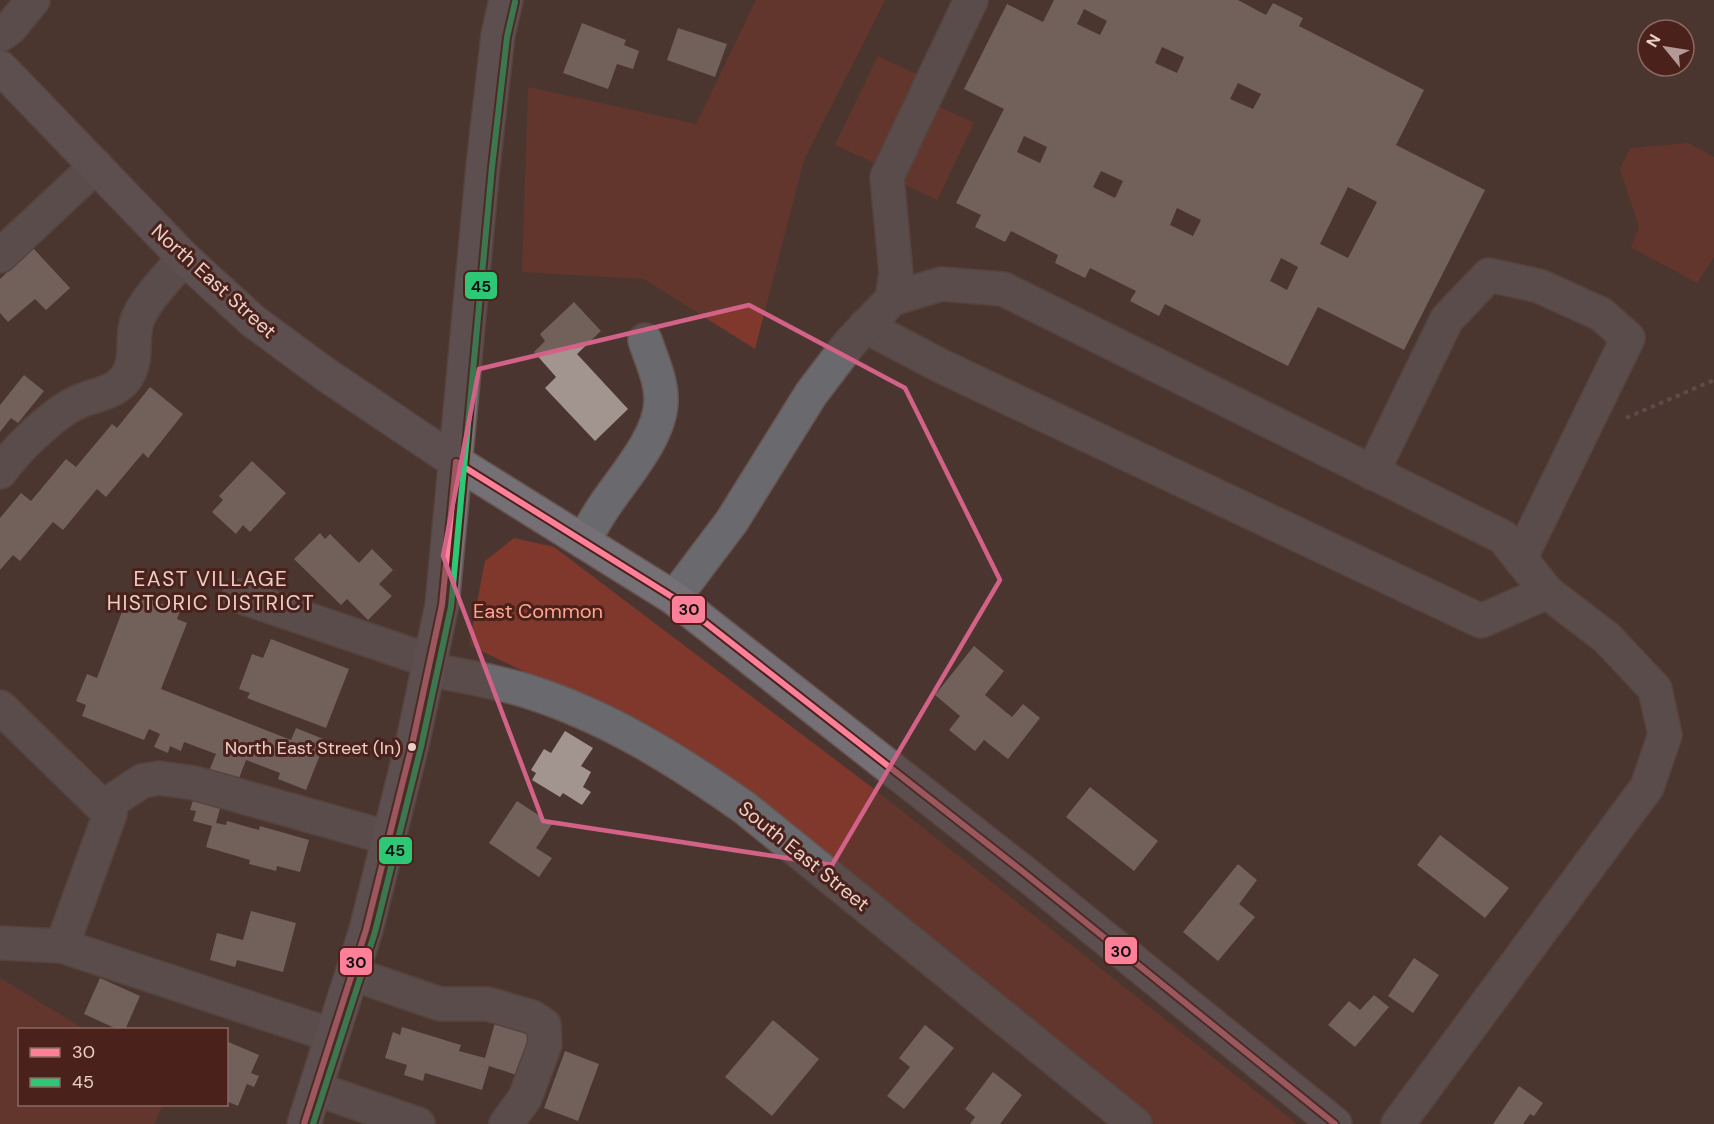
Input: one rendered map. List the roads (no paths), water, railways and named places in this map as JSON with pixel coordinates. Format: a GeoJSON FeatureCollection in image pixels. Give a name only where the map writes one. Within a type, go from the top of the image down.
{"type":"FeatureCollection","features":[{"type":"Feature","properties":{"kind":"main road"},"geometry":{"type":"LineString","coordinates":[[304,1124],[331,1035],[353,974],[389,838],[412,745],[441,605],[483,166],[498,35],[507,0]]}},
{"type":"Feature","properties":{"kind":"main road","name":"North East Street"},"geometry":{"type":"LineString","coordinates":[[0,68],[184,258],[253,321],[325,374],[456,462]]}},
{"type":"Feature","properties":{"kind":"main road"},"geometry":{"type":"LineString","coordinates":[[456,462],[674,598],[1022,871],[1335,1124]]}},
{"type":"Feature","properties":{"kind":"street"},"geometry":{"type":"LineString","coordinates":[[0,35],[10,28],[33,0]]}},
{"type":"Feature","properties":{"kind":"street"},"geometry":{"type":"LineString","coordinates":[[892,299],[896,273],[887,177],[971,0]]}},
{"type":"Feature","properties":{"kind":"street"},"geometry":{"type":"LineString","coordinates":[[0,256],[96,166]]}},
{"type":"Feature","properties":{"kind":"street"},"geometry":{"type":"LineString","coordinates":[[0,472],[39,429],[77,402],[117,388],[133,364],[134,334],[139,316],[184,258]]}},
{"type":"Feature","properties":{"kind":"street"},"geometry":{"type":"LineString","coordinates":[[1372,472],[1447,319],[1489,275],[1539,286],[1601,314],[1628,338],[1520,559]]}},
{"type":"Feature","properties":{"kind":"street"},"geometry":{"type":"LineString","coordinates":[[674,598],[732,521],[811,394],[849,344],[892,299],[941,284],[1003,289],[1503,537],[1547,592],[1607,638],[1655,689],[1665,735],[1647,787],[1398,1124]]}},
{"type":"Feature","properties":{"kind":"street"},"geometry":{"type":"LineString","coordinates":[[865,326],[943,367],[1481,621],[1547,592]]}},
{"type":"Feature","properties":{"kind":"street"},"geometry":{"type":"LineString","coordinates":[[583,541],[657,423],[661,401],[659,384],[645,340]]}},
{"type":"Feature","properties":{"kind":"street","name":"South East Street"},"geometry":{"type":"LineString","coordinates":[[239,596],[429,665],[524,690],[559,702],[626,732],[699,775],[754,815],[1135,1124]]}},
{"type":"Feature","properties":{"kind":"street"},"geometry":{"type":"LineString","coordinates":[[0,707],[111,814],[62,946]]}},
{"type":"Feature","properties":{"kind":"street"},"geometry":{"type":"LineString","coordinates":[[103,807],[142,781],[159,778],[194,783],[389,838]]}},
{"type":"Feature","properties":{"kind":"street"},"geometry":{"type":"LineString","coordinates":[[0,943],[62,946],[331,1035]]}},
{"type":"Feature","properties":{"kind":"street"},"geometry":{"type":"LineString","coordinates":[[353,974],[440,1004],[488,1004],[532,1017],[544,1025],[546,1044],[525,1098],[506,1124]]}},
{"type":"Feature","properties":{"kind":"street"},"geometry":{"type":"LineString","coordinates":[[316,1089],[418,1124]]}},
{"type":"Feature","properties":{"kind":"place","name":"North East Street (In)"},"geometry":{"type":"Point","coordinates":[412,747]}},
{"type":"Feature","properties":{"kind":"district","name":"EAST VILLAGE HISTORIC DISTRICT"},"geometry":{"type":"Point","coordinates":[211,591]}},
{"type":"Feature","properties":{"kind":"park label","name":"East Common"},"geometry":{"type":"Point","coordinates":[538,611]}}]}
